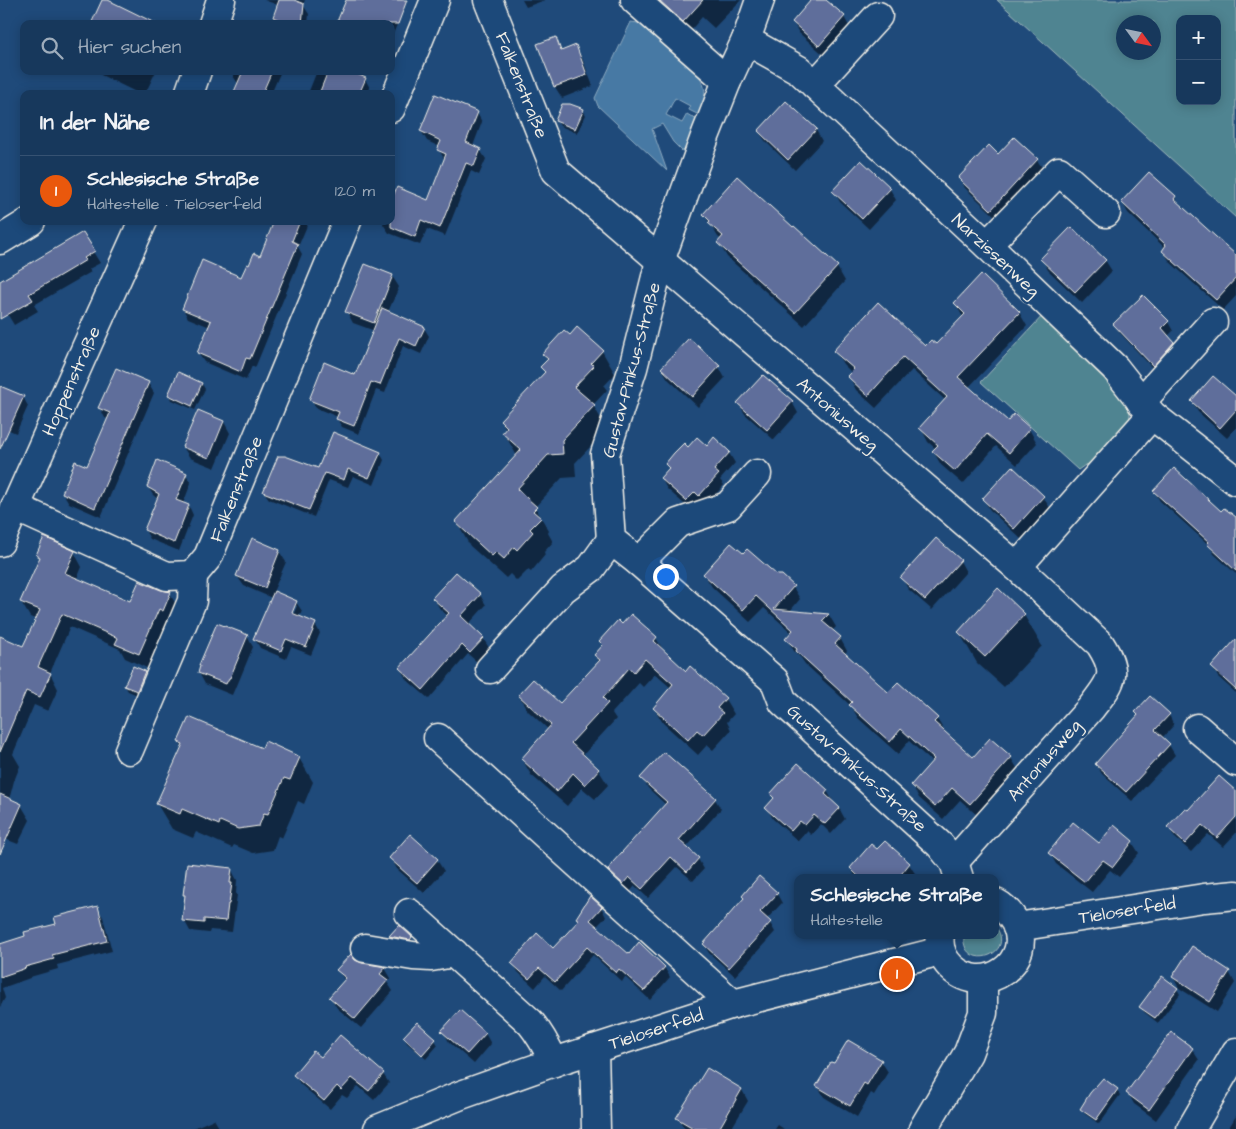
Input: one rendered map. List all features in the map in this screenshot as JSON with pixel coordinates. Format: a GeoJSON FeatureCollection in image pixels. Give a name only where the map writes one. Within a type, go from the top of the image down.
{"type":"FeatureCollection","features":[{"type":"Feature","properties":{"kind":"street"},"geometry":{"type":"LineString","coordinates":[[214,20],[221,0]]}},
{"type":"Feature","properties":{"kind":"street"},"geometry":{"type":"LineString","coordinates":[[395,98],[435,0]]}},
{"type":"Feature","properties":{"kind":"street","name":"Falkenstraße"},"geometry":{"type":"LineString","coordinates":[[488,0],[556,170]]}},
{"type":"Feature","properties":{"kind":"street"},"geometry":{"type":"LineString","coordinates":[[635,0],[727,81]]}},
{"type":"Feature","properties":{"kind":"street","name":"Gustav-Pinkus-Straße"},"geometry":{"type":"LineString","coordinates":[[760,0],[746,40],[706,134],[660,261],[632,368],[605,454],[611,540],[639,562],[774,681],[783,702],[940,844],[956,870]]}},
{"type":"Feature","properties":{"kind":"street"},"geometry":{"type":"LineString","coordinates":[[815,86],[878,16]]}},
{"type":"Feature","properties":{"kind":"street","name":"Narzissenweg"},"geometry":{"type":"LineString","coordinates":[[746,40],[799,70],[1116,368],[1146,409],[1236,481]]}},
{"type":"Feature","properties":{"kind":"street"},"geometry":{"type":"LineString","coordinates":[[190,90],[196,75]]}},
{"type":"Feature","properties":{"kind":"street","name":"Gustav-Pinkus-Straße"},"geometry":{"type":"LineString","coordinates":[[556,170],[660,261]]}},
{"type":"Feature","properties":{"kind":"street"},"geometry":{"type":"LineString","coordinates":[[987,246],[1059,171],[1106,213]]}},
{"type":"Feature","properties":{"kind":"street"},"geometry":{"type":"LineString","coordinates":[[0,240],[24,225]]}},
{"type":"Feature","properties":{"kind":"street","name":"Hoppenstraße"},"geometry":{"type":"LineString","coordinates":[[0,542],[141,225]]}},
{"type":"Feature","properties":{"kind":"street","name":"Falkenstraße"},"geometry":{"type":"LineString","coordinates":[[193,574],[208,557],[345,225]]}},
{"type":"Feature","properties":{"kind":"street","name":"Antoniusweg"},"geometry":{"type":"LineString","coordinates":[[660,261],[1016,567],[1100,644],[1108,657],[1112,670],[1110,681],[1105,690],[956,870]]}},
{"type":"Feature","properties":{"kind":"street"},"geometry":{"type":"LineString","coordinates":[[1016,567],[1146,409],[1213,322]]}},
{"type":"Feature","properties":{"kind":"street"},"geometry":{"type":"LineString","coordinates":[[639,562],[678,523],[728,506],[757,474]]}},
{"type":"Feature","properties":{"kind":"street"},"geometry":{"type":"LineString","coordinates":[[15,508],[167,576],[193,574],[192,601],[129,750]]}},
{"type":"Feature","properties":{"kind":"street"},"geometry":{"type":"LineString","coordinates":[[490,669],[562,590],[591,568],[611,540]]}},
{"type":"Feature","properties":{"kind":"street"},"geometry":{"type":"LineString","coordinates":[[1197,728],[1236,762]]}},
{"type":"Feature","properties":{"kind":"street"},"geometry":{"type":"LineString","coordinates":[[438,738],[733,1004]]}},
{"type":"Feature","properties":{"kind":"street","name":"Tieloserfeld"},"geometry":{"type":"LineString","coordinates":[[1018,927],[1204,898],[1236,895]]}},
{"type":"Feature","properties":{"kind":"street"},"geometry":{"type":"LineString","coordinates":[[923,1129],[968,1053],[983,1013],[983,980],[997,976],[1008,967],[1016,955],[1020,942],[1018,927],[1010,914],[999,906]]}},
{"type":"Feature","properties":{"kind":"street"},"geometry":{"type":"LineString","coordinates":[[409,913],[530,1022],[546,1044],[554,1062]]}},
{"type":"Feature","properties":{"kind":"street","name":"Tieloserfeld"},"geometry":{"type":"LineString","coordinates":[[378,1129],[461,1095],[554,1062],[733,1004],[941,943],[947,964],[957,973],[983,980]]}},
{"type":"Feature","properties":{"kind":"street"},"geometry":{"type":"LineString","coordinates":[[365,948],[413,956],[432,957],[454,953]]}},
{"type":"Feature","properties":{"kind":"street"},"geometry":{"type":"LineString","coordinates":[[594,1049],[596,1129]]}},
{"type":"Feature","properties":{"kind":"street"},"geometry":{"type":"LineString","coordinates":[[1191,1129],[1236,1052]]}},
{"type":"Feature","properties":{"kind":"green space"},"geometry":{"type":"Polygon","coordinates":[[[997,0],[1236,0],[1236,218],[997,0]]]}},
{"type":"Feature","properties":{"kind":"green space"},"geometry":{"type":"Polygon","coordinates":[[[1045,313],[1123,393],[1129,407],[1129,423],[1094,463],[1085,465],[1078,470],[981,382],[1045,313]]]}},
{"type":"Feature","properties":{"kind":"green space"},"geometry":{"type":"Polygon","coordinates":[[[999,934],[1000,937],[999,946],[994,952],[986,956],[978,957],[970,954],[965,947],[964,939],[999,939],[999,934]]]}},
{"type":"Feature","properties":{"kind":"water"},"geometry":{"type":"Polygon","coordinates":[[[631,22],[645,24],[699,75],[704,86],[705,95],[699,115],[689,110],[690,106],[675,98],[666,115],[682,123],[687,114],[697,120],[685,151],[682,151],[673,142],[662,124],[652,129],[667,171],[598,106],[595,98],[631,22]]]}},
{"type":"Feature","properties":{"kind":"building"},"geometry":{"type":"Polygon","coordinates":[[[102,0],[108,0],[149,20],[93,20],[102,0]]]}},
{"type":"Feature","properties":{"kind":"building"},"geometry":{"type":"Polygon","coordinates":[[[279,0],[294,0],[304,4],[302,20],[279,20],[273,17],[279,0]]]}},
{"type":"Feature","properties":{"kind":"building"},"geometry":{"type":"Polygon","coordinates":[[[346,0],[407,0],[398,24],[395,24],[395,20],[338,20],[346,0]]]}},
{"type":"Feature","properties":{"kind":"building"},"geometry":{"type":"Polygon","coordinates":[[[659,0],[703,0],[683,22],[659,0]]]}},
{"type":"Feature","properties":{"kind":"building"},"geometry":{"type":"Polygon","coordinates":[[[811,0],[826,0],[845,16],[819,46],[792,22],[811,0]]]}},
{"type":"Feature","properties":{"kind":"building"},"geometry":{"type":"Polygon","coordinates":[[[556,37],[561,51],[576,45],[587,75],[554,87],[537,44],[556,37]]]}},
{"type":"Feature","properties":{"kind":"building"},"geometry":{"type":"Polygon","coordinates":[[[241,75],[270,75],[264,90],[235,90],[241,75]]]}},
{"type":"Feature","properties":{"kind":"building"},"geometry":{"type":"Polygon","coordinates":[[[326,75],[359,75],[366,78],[361,90],[321,90],[326,75]]]}},
{"type":"Feature","properties":{"kind":"building"},"geometry":{"type":"Polygon","coordinates":[[[435,94],[478,112],[466,142],[481,149],[474,166],[466,163],[440,228],[421,220],[415,237],[391,227],[391,225],[395,225],[395,192],[397,187],[428,200],[446,154],[437,150],[441,141],[420,131],[435,94]]]}},
{"type":"Feature","properties":{"kind":"building"},"geometry":{"type":"Polygon","coordinates":[[[786,101],[817,129],[788,160],[758,131],[786,101]]]}},
{"type":"Feature","properties":{"kind":"building"},"geometry":{"type":"Polygon","coordinates":[[[562,104],[570,104],[584,109],[575,129],[555,121],[562,104]]]}},
{"type":"Feature","properties":{"kind":"building"},"geometry":{"type":"Polygon","coordinates":[[[1014,137],[1038,159],[991,210],[958,178],[989,145],[998,154],[1014,137]]]}},
{"type":"Feature","properties":{"kind":"building"},"geometry":{"type":"Polygon","coordinates":[[[861,160],[891,188],[862,219],[832,191],[861,160]]]}},
{"type":"Feature","properties":{"kind":"building"},"geometry":{"type":"Polygon","coordinates":[[[1149,172],[1176,196],[1174,199],[1236,255],[1236,278],[1216,300],[1162,251],[1166,245],[1121,202],[1149,172]]]}},
{"type":"Feature","properties":{"kind":"building"},"geometry":{"type":"Polygon","coordinates":[[[737,176],[838,266],[795,313],[717,243],[723,236],[708,223],[710,221],[703,214],[737,176]]]}},
{"type":"Feature","properties":{"kind":"building"},"geometry":{"type":"Polygon","coordinates":[[[272,225],[298,225],[292,241],[298,244],[250,359],[246,358],[241,372],[197,353],[211,321],[182,309],[202,260],[241,277],[254,253],[260,256],[272,225]]]}},
{"type":"Feature","properties":{"kind":"building"},"geometry":{"type":"Polygon","coordinates":[[[1071,227],[1106,260],[1075,292],[1040,259],[1071,227]]]}},
{"type":"Feature","properties":{"kind":"building"},"geometry":{"type":"Polygon","coordinates":[[[83,232],[95,251],[84,258],[86,260],[29,294],[33,300],[0,319],[0,281],[83,232]]]}},
{"type":"Feature","properties":{"kind":"building"},"geometry":{"type":"Polygon","coordinates":[[[365,264],[393,275],[374,323],[345,312],[365,264]]]}},
{"type":"Feature","properties":{"kind":"building"},"geometry":{"type":"Polygon","coordinates":[[[981,274],[1020,312],[958,377],[1008,421],[1014,414],[1030,428],[1009,453],[987,434],[955,471],[932,451],[938,445],[919,428],[947,397],[903,357],[868,396],[847,376],[854,369],[833,351],[878,302],[925,346],[931,340],[936,344],[965,314],[954,303],[981,274]]]}},
{"type":"Feature","properties":{"kind":"building"},"geometry":{"type":"Polygon","coordinates":[[[1143,295],[1169,321],[1162,328],[1174,342],[1153,366],[1113,324],[1143,295]]]}},
{"type":"Feature","properties":{"kind":"building"},"geometry":{"type":"Polygon","coordinates":[[[382,308],[425,327],[416,346],[399,338],[380,385],[371,382],[354,426],[336,419],[339,412],[309,400],[324,362],[355,375],[382,308]]]}},
{"type":"Feature","properties":{"kind":"building"},"geometry":{"type":"Polygon","coordinates":[[[577,327],[603,350],[591,363],[594,366],[574,387],[595,405],[562,440],[563,454],[548,455],[517,489],[537,507],[533,511],[541,518],[530,529],[533,532],[517,550],[514,547],[504,559],[496,552],[492,556],[455,522],[521,450],[502,433],[507,427],[500,420],[545,372],[540,367],[548,359],[542,354],[564,330],[570,335],[577,327]]]}},
{"type":"Feature","properties":{"kind":"building"},"geometry":{"type":"Polygon","coordinates":[[[689,338],[720,366],[692,397],[661,368],[689,338]]]}},
{"type":"Feature","properties":{"kind":"building"},"geometry":{"type":"Polygon","coordinates":[[[116,368],[149,382],[95,508],[62,493],[75,461],[87,466],[110,413],[98,408],[116,368]]]}},
{"type":"Feature","properties":{"kind":"building"},"geometry":{"type":"Polygon","coordinates":[[[178,372],[202,383],[192,406],[168,395],[178,372]]]}},
{"type":"Feature","properties":{"kind":"building"},"geometry":{"type":"Polygon","coordinates":[[[763,375],[793,401],[767,430],[737,403],[763,375]]]}},
{"type":"Feature","properties":{"kind":"building"},"geometry":{"type":"Polygon","coordinates":[[[1213,376],[1236,396],[1236,410],[1220,428],[1191,401],[1213,376]]]}},
{"type":"Feature","properties":{"kind":"building"},"geometry":{"type":"Polygon","coordinates":[[[0,386],[24,396],[0,449],[0,386]]]}},
{"type":"Feature","properties":{"kind":"building"},"geometry":{"type":"Polygon","coordinates":[[[198,410],[224,421],[209,458],[182,447],[198,410]]]}},
{"type":"Feature","properties":{"kind":"building"},"geometry":{"type":"Polygon","coordinates":[[[333,432],[381,452],[369,478],[348,469],[344,480],[325,473],[309,510],[263,492],[278,456],[285,456],[318,468],[333,432]]]}},
{"type":"Feature","properties":{"kind":"building"},"geometry":{"type":"Polygon","coordinates":[[[697,437],[707,446],[714,437],[730,452],[714,470],[719,474],[699,496],[695,492],[686,501],[660,478],[669,468],[665,464],[674,453],[684,443],[688,447],[697,437]]]}},
{"type":"Feature","properties":{"kind":"building"},"geometry":{"type":"Polygon","coordinates":[[[157,460],[187,473],[176,500],[189,505],[174,543],[144,530],[159,494],[147,487],[157,460]]]}},
{"type":"Feature","properties":{"kind":"building"},"geometry":{"type":"Polygon","coordinates":[[[1012,466],[1044,496],[1014,529],[982,499],[1012,466]]]}},
{"type":"Feature","properties":{"kind":"building"},"geometry":{"type":"Polygon","coordinates":[[[1174,468],[1221,511],[1224,508],[1236,517],[1236,571],[1207,544],[1209,542],[1153,491],[1174,468]]]}},
{"type":"Feature","properties":{"kind":"building"},"geometry":{"type":"Polygon","coordinates":[[[44,537],[75,551],[65,573],[130,601],[139,581],[171,592],[163,611],[159,609],[139,654],[115,644],[118,638],[62,614],[38,667],[51,673],[40,697],[26,691],[0,752],[0,636],[23,646],[40,610],[20,602],[40,557],[36,555],[44,537]]]}},
{"type":"Feature","properties":{"kind":"building"},"geometry":{"type":"Polygon","coordinates":[[[252,538],[280,550],[265,588],[236,576],[252,538]]]}},
{"type":"Feature","properties":{"kind":"building"},"geometry":{"type":"Polygon","coordinates":[[[936,538],[961,560],[925,600],[900,578],[936,538]]]}},
{"type":"Feature","properties":{"kind":"building"},"geometry":{"type":"Polygon","coordinates":[[[731,543],[743,553],[747,549],[777,575],[782,575],[794,586],[774,609],[829,614],[822,621],[841,637],[835,644],[888,692],[898,682],[938,718],[934,722],[973,757],[990,738],[1012,757],[970,804],[952,788],[935,807],[911,785],[934,759],[901,729],[890,742],[849,705],[852,702],[785,639],[793,630],[756,596],[743,610],[703,574],[731,543]]]}},
{"type":"Feature","properties":{"kind":"building"},"geometry":{"type":"Polygon","coordinates":[[[456,572],[481,594],[461,616],[484,638],[470,653],[462,645],[423,690],[399,668],[449,613],[432,598],[456,572]]]}},
{"type":"Feature","properties":{"kind":"building"},"geometry":{"type":"Polygon","coordinates":[[[998,588],[1025,614],[985,657],[958,632],[998,588]]]}},
{"type":"Feature","properties":{"kind":"building"},"geometry":{"type":"Polygon","coordinates":[[[274,591],[297,601],[292,613],[316,623],[306,647],[286,639],[281,651],[253,639],[274,591]]]}},
{"type":"Feature","properties":{"kind":"building"},"geometry":{"type":"Polygon","coordinates":[[[631,614],[657,637],[654,641],[686,671],[690,666],[726,698],[717,708],[723,713],[703,735],[697,730],[688,740],[653,708],[673,684],[645,659],[634,672],[629,668],[603,698],[608,703],[571,743],[599,769],[585,785],[573,773],[557,792],[521,759],[551,725],[518,695],[533,679],[560,703],[600,660],[594,655],[603,645],[599,641],[618,620],[622,624],[631,614]]]}},
{"type":"Feature","properties":{"kind":"building"},"geometry":{"type":"Polygon","coordinates":[[[217,623],[248,635],[226,684],[198,673],[199,665],[217,623]]]}},
{"type":"Feature","properties":{"kind":"building"},"geometry":{"type":"Polygon","coordinates":[[[1236,639],[1236,690],[1211,667],[1236,639]]]}},
{"type":"Feature","properties":{"kind":"building"},"geometry":{"type":"Polygon","coordinates":[[[133,666],[145,671],[137,691],[124,686],[133,666]]]}},
{"type":"Feature","properties":{"kind":"building"},"geometry":{"type":"Polygon","coordinates":[[[1150,696],[1170,714],[1155,730],[1170,744],[1126,792],[1095,764],[1138,715],[1135,712],[1150,696]]]}},
{"type":"Feature","properties":{"kind":"building"},"geometry":{"type":"Polygon","coordinates":[[[189,717],[262,748],[265,741],[300,757],[290,780],[284,778],[268,814],[264,813],[259,826],[238,829],[220,821],[219,825],[182,809],[180,814],[156,804],[183,744],[178,742],[189,717]]]}},
{"type":"Feature","properties":{"kind":"building"},"geometry":{"type":"Polygon","coordinates":[[[664,752],[716,798],[679,840],[699,858],[687,872],[671,857],[642,889],[629,877],[623,884],[608,870],[667,802],[640,778],[664,752]]]}},
{"type":"Feature","properties":{"kind":"building"},"geometry":{"type":"Polygon","coordinates":[[[798,763],[828,790],[825,794],[840,808],[825,824],[814,815],[805,825],[800,821],[791,831],[765,808],[774,798],[770,794],[798,763]]]}},
{"type":"Feature","properties":{"kind":"building"},"geometry":{"type":"Polygon","coordinates":[[[1219,776],[1236,791],[1236,817],[1217,838],[1202,825],[1185,844],[1167,827],[1185,808],[1188,810],[1219,776]]]}},
{"type":"Feature","properties":{"kind":"building"},"geometry":{"type":"Polygon","coordinates":[[[0,794],[22,804],[0,854],[0,794]]]}},
{"type":"Feature","properties":{"kind":"building"},"geometry":{"type":"Polygon","coordinates":[[[1073,822],[1099,843],[1114,825],[1133,841],[1113,867],[1103,860],[1085,882],[1048,853],[1073,822]]]}},
{"type":"Feature","properties":{"kind":"building"},"geometry":{"type":"Polygon","coordinates":[[[410,834],[438,859],[417,883],[389,858],[410,834]]]}},
{"type":"Feature","properties":{"kind":"building"},"geometry":{"type":"Polygon","coordinates":[[[885,841],[910,863],[901,874],[856,874],[850,868],[871,844],[877,849],[885,841]]]}},
{"type":"Feature","properties":{"kind":"building"},"geometry":{"type":"Polygon","coordinates":[[[187,863],[232,868],[230,883],[232,883],[226,921],[204,919],[204,923],[182,921],[187,863]]]}},
{"type":"Feature","properties":{"kind":"building"},"geometry":{"type":"Polygon","coordinates":[[[759,876],[778,893],[760,912],[771,922],[729,968],[703,944],[744,898],[742,896],[759,876]]]}},
{"type":"Feature","properties":{"kind":"building"},"geometry":{"type":"Polygon","coordinates":[[[590,896],[602,907],[590,920],[629,954],[639,942],[665,967],[644,991],[619,969],[616,973],[587,947],[555,982],[539,968],[529,979],[511,963],[537,933],[553,948],[579,920],[576,918],[590,896]]]}},
{"type":"Feature","properties":{"kind":"building"},"geometry":{"type":"Polygon","coordinates":[[[98,906],[107,941],[52,955],[54,959],[25,967],[0,977],[0,944],[25,936],[24,932],[56,924],[54,917],[98,906]]]}},
{"type":"Feature","properties":{"kind":"building"},"geometry":{"type":"Polygon","coordinates":[[[399,925],[412,937],[410,940],[389,936],[399,925]]]}},
{"type":"Feature","properties":{"kind":"building"},"geometry":{"type":"Polygon","coordinates":[[[1192,946],[1230,971],[1210,1002],[1172,977],[1192,946]]]}},
{"type":"Feature","properties":{"kind":"building"},"geometry":{"type":"Polygon","coordinates":[[[351,954],[355,960],[362,963],[386,967],[380,974],[388,980],[355,1019],[329,997],[346,978],[336,970],[351,954]]]}},
{"type":"Feature","properties":{"kind":"building"},"geometry":{"type":"Polygon","coordinates":[[[1162,976],[1178,988],[1155,1018],[1139,1007],[1162,976]]]}},
{"type":"Feature","properties":{"kind":"building"},"geometry":{"type":"Polygon","coordinates":[[[460,1010],[486,1033],[467,1054],[441,1031],[460,1010]]]}},
{"type":"Feature","properties":{"kind":"building"},"geometry":{"type":"Polygon","coordinates":[[[417,1022],[436,1039],[422,1055],[403,1037],[417,1022]]]}},
{"type":"Feature","properties":{"kind":"building"},"geometry":{"type":"Polygon","coordinates":[[[1171,1032],[1193,1048],[1149,1110],[1126,1093],[1171,1032]]]}},
{"type":"Feature","properties":{"kind":"building"},"geometry":{"type":"Polygon","coordinates":[[[340,1035],[384,1073],[369,1091],[352,1078],[341,1090],[337,1086],[324,1101],[293,1075],[313,1051],[321,1057],[340,1035]]]}},
{"type":"Feature","properties":{"kind":"building"},"geometry":{"type":"Polygon","coordinates":[[[848,1040],[882,1060],[867,1085],[864,1083],[850,1106],[816,1086],[831,1062],[834,1063],[848,1040]]]}},
{"type":"Feature","properties":{"kind":"building"},"geometry":{"type":"Polygon","coordinates":[[[707,1068],[742,1089],[719,1129],[695,1129],[676,1118],[707,1068]]]}},
{"type":"Feature","properties":{"kind":"building"},"geometry":{"type":"Polygon","coordinates":[[[1103,1078],[1118,1089],[1096,1120],[1080,1109],[1090,1093],[1103,1078]]]}},
{"type":"Feature","properties":{"kind":"place","name":"Schlesische Straße"},"geometry":{"type":"Point","coordinates":[897,974]}}]}
